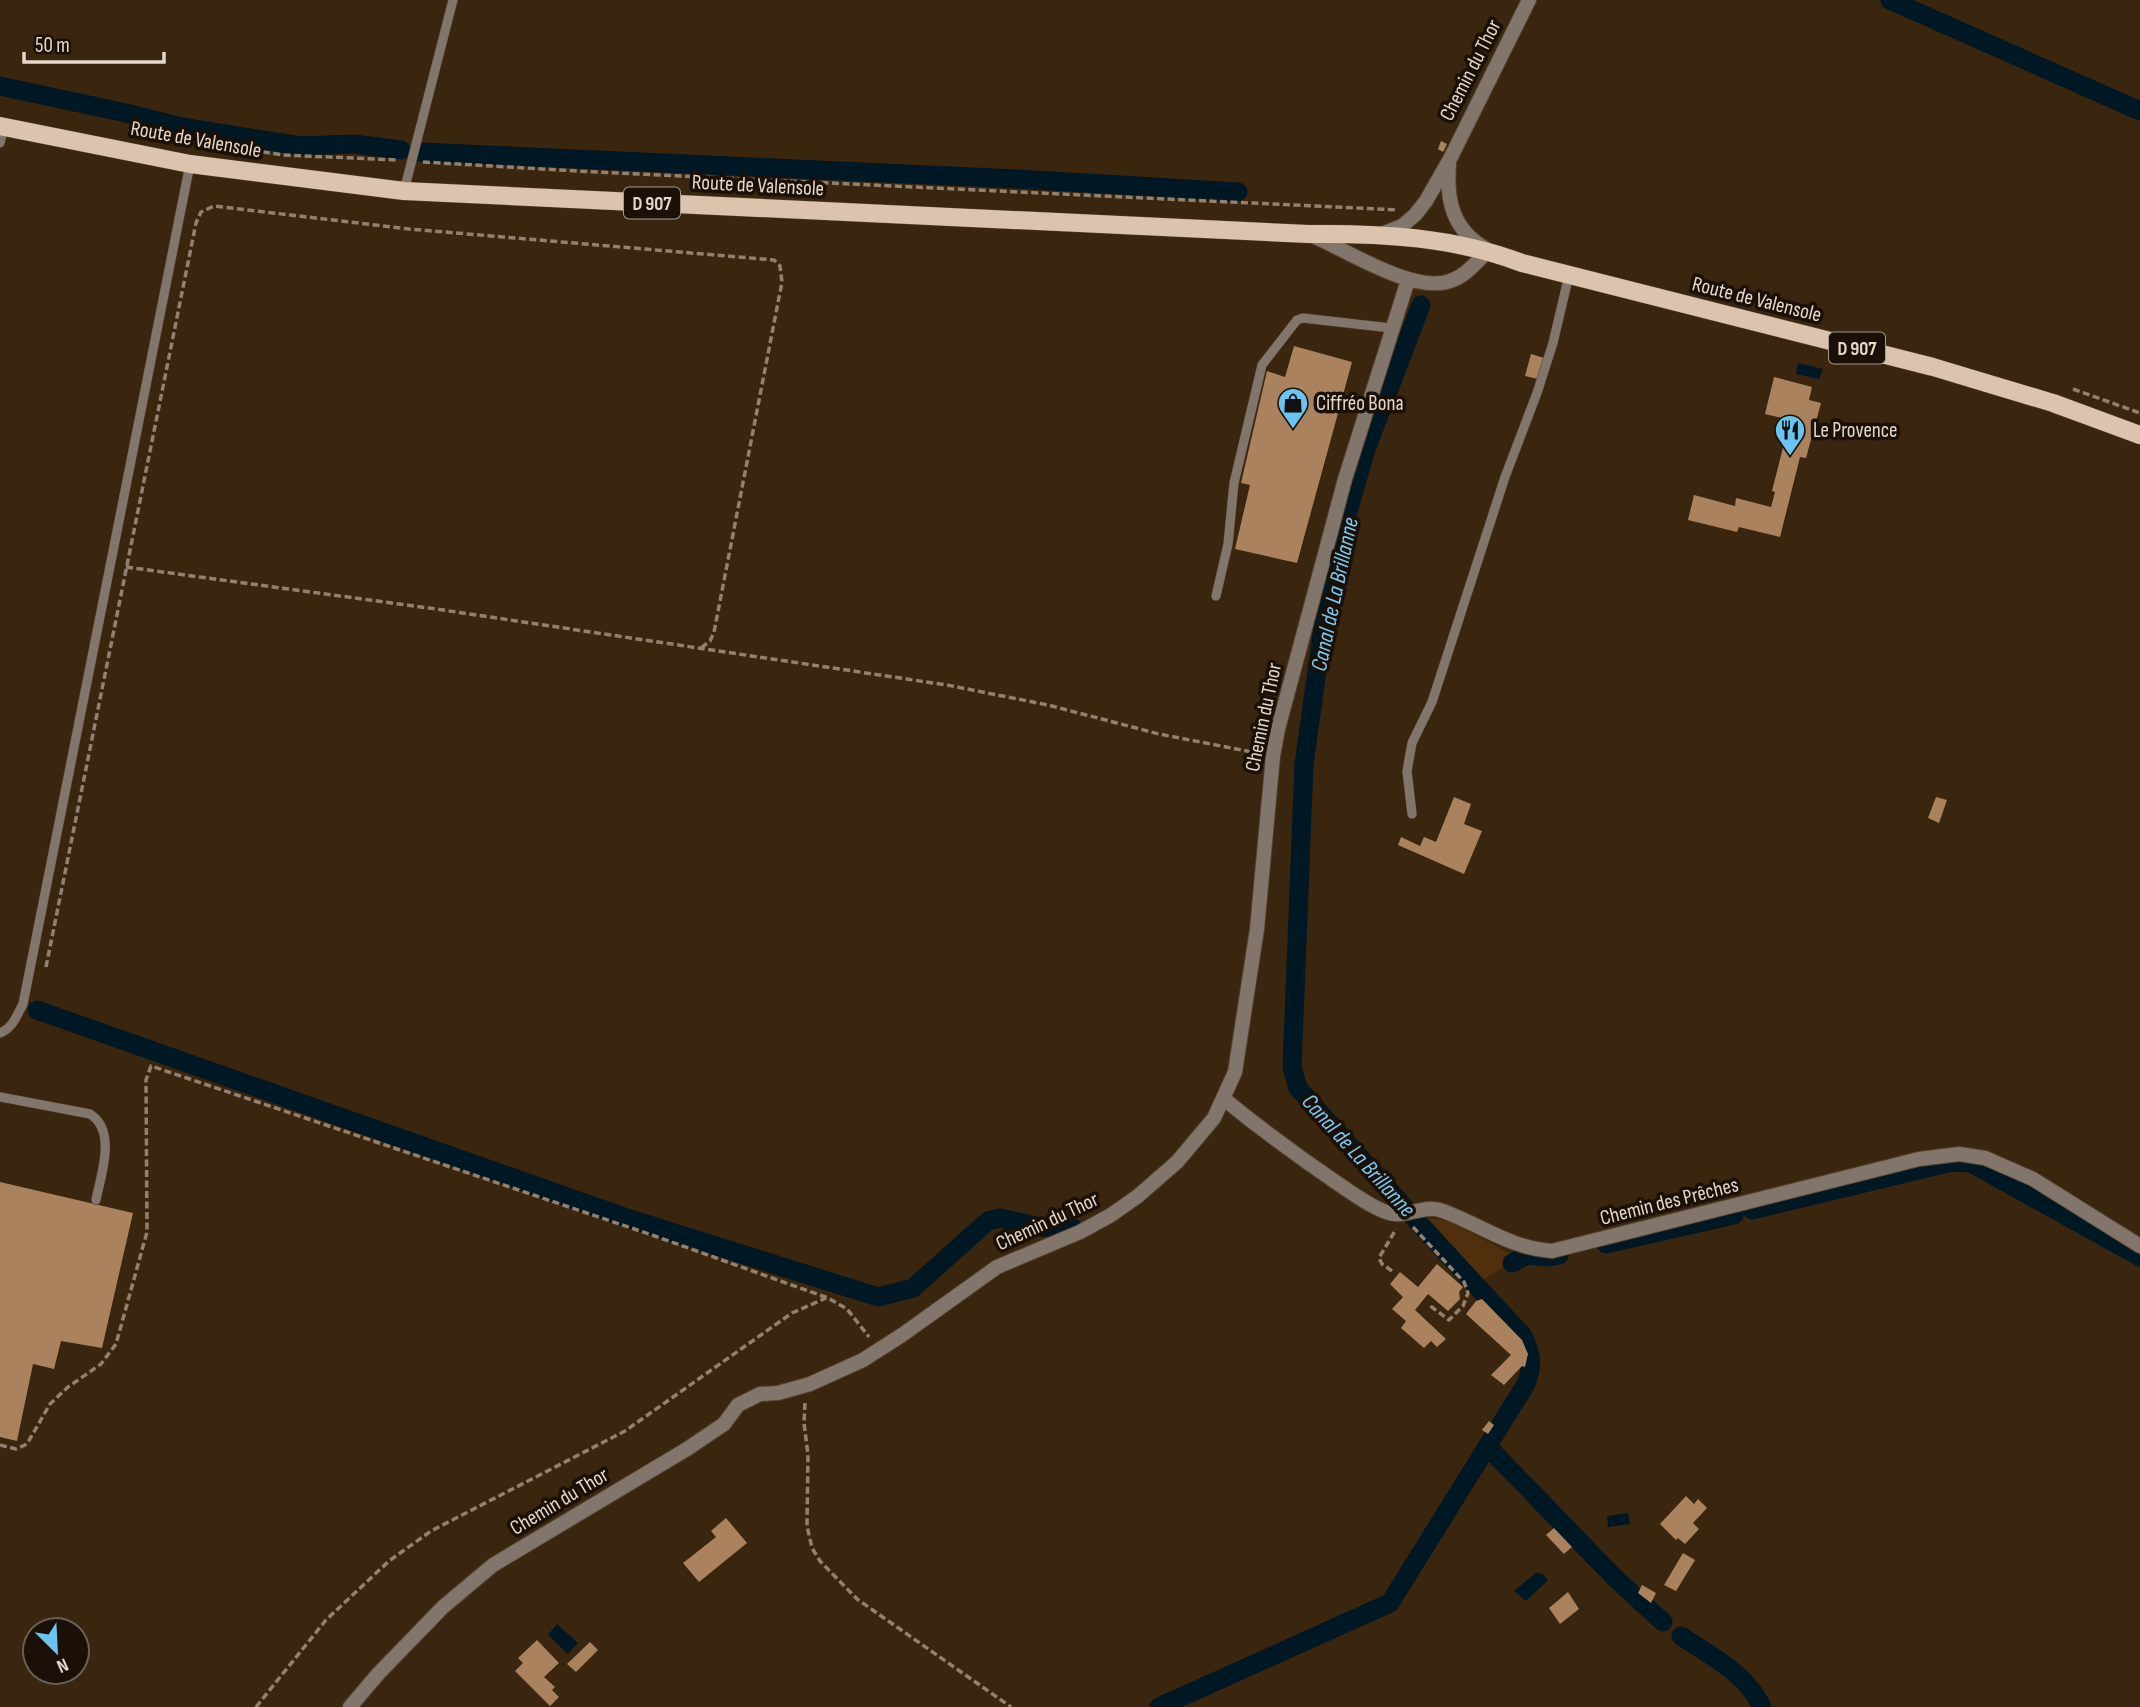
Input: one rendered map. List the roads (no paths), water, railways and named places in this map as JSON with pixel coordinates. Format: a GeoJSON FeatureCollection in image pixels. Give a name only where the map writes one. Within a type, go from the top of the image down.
{"type":"FeatureCollection","features":[{"type":"Feature","properties":{"kind":"main road","name":"Route de Valensole"},"geometry":{"type":"LineString","coordinates":[[1,132],[190,164],[404,191],[1308,234],[1380,234],[1439,241],[1933,367],[2053,404],[2140,435]]}},
{"type":"Feature","properties":{"kind":"main road","name":"Route de Valensole"},"geometry":{"type":"LineString","coordinates":[[1308,234],[1487,255]]}},
{"type":"Feature","properties":{"kind":"street","name":"Chemin du Thor"},"geometry":{"type":"LineString","coordinates":[[1380,234],[1402,226],[1426,201],[1530,0]]}},
{"type":"Feature","properties":{"kind":"street","name":"Chemin du Thor"},"geometry":{"type":"LineString","coordinates":[[1450,159],[1448,196],[1454,216],[1487,255]]}},
{"type":"Feature","properties":{"kind":"street"},"geometry":{"type":"LineString","coordinates":[[1308,234],[1408,280],[1435,284],[1453,281],[1487,255]]}},
{"type":"Feature","properties":{"kind":"street","name":"Chemin du Thor"},"geometry":{"type":"LineString","coordinates":[[350,1707],[443,1607],[493,1565],[687,1449],[724,1424],[738,1405],[760,1394],[778,1393],[810,1384],[863,1360],[997,1267],[1080,1232],[1111,1215],[1177,1162],[1214,1118],[1232,1084],[1238,1058],[1257,929],[1273,756],[1278,729],[1321,564],[1391,328],[1408,280]]}},
{"type":"Feature","properties":{"kind":"street","name":"Chemin des Prêches"},"geometry":{"type":"LineString","coordinates":[[1224,1100],[1293,1154],[1386,1213],[1406,1213],[1421,1208],[1441,1209],[1531,1250],[1552,1251],[1919,1159],[1959,1154],[1985,1158],[2033,1179],[2140,1246]]}},
{"type":"Feature","properties":{"kind":"lane"},"geometry":{"type":"LineString","coordinates":[[404,191],[453,0]]}},
{"type":"Feature","properties":{"kind":"lane"},"geometry":{"type":"LineString","coordinates":[[0,1033],[6,1031],[14,1021],[23,1004],[58,817],[190,164]]}},
{"type":"Feature","properties":{"kind":"lane"},"geometry":{"type":"LineString","coordinates":[[1412,814],[1407,772],[1412,743],[1432,702],[1505,477],[1537,393],[1553,343],[1569,275]]}},
{"type":"Feature","properties":{"kind":"lane"},"geometry":{"type":"LineString","coordinates":[[1216,596],[1228,544],[1234,483],[1265,361],[1297,320],[1303,318],[1391,328]]}},
{"type":"Feature","properties":{"kind":"lane"},"geometry":{"type":"LineString","coordinates":[[0,1097],[90,1114],[101,1123],[105,1155],[96,1200]]}},
{"type":"Feature","properties":{"kind":"water"},"geometry":{"type":"Polygon","coordinates":[[[1798,363],[1823,369],[1819,379],[1796,374],[1798,363]]]}},
{"type":"Feature","properties":{"kind":"water"},"geometry":{"type":"Polygon","coordinates":[[[1628,1513],[1630,1524],[1608,1527],[1607,1516],[1628,1513]]]}},
{"type":"Feature","properties":{"kind":"water"},"geometry":{"type":"Polygon","coordinates":[[[1536,1573],[1543,1574],[1548,1580],[1526,1601],[1514,1591],[1536,1573]]]}},
{"type":"Feature","properties":{"kind":"water"},"geometry":{"type":"Polygon","coordinates":[[[557,1624],[578,1643],[568,1654],[548,1635],[557,1624]]]}},
{"type":"Feature","properties":{"kind":"waterway"},"geometry":{"type":"LineString","coordinates":[[1890,0],[2140,111]]}},
{"type":"Feature","properties":{"kind":"waterway"},"geometry":{"type":"LineString","coordinates":[[0,86],[181,127],[301,146],[353,144],[401,150]]}},
{"type":"Feature","properties":{"kind":"waterway"},"geometry":{"type":"LineString","coordinates":[[420,152],[1018,179],[1238,192]]}},
{"type":"Feature","properties":{"kind":"waterway","name":"Canal de La Brillanne"},"geometry":{"type":"LineString","coordinates":[[1159,1707],[1390,1603],[1526,1384],[1530,1371],[1530,1354],[1523,1336],[1298,1088],[1292,1067],[1304,764],[1324,621],[1343,529],[1366,449],[1421,305]]}},
{"type":"Feature","properties":{"kind":"waterway"},"geometry":{"type":"LineString","coordinates":[[37,1010],[624,1217],[878,1297],[913,1288],[988,1221],[1000,1218],[1040,1227],[1073,1228]]}},
{"type":"Feature","properties":{"kind":"waterway"},"geometry":{"type":"LineString","coordinates":[[1752,1210],[1952,1162],[1971,1163],[2140,1257]]}},
{"type":"Feature","properties":{"kind":"waterway"},"geometry":{"type":"LineString","coordinates":[[1606,1244],[1734,1215]]}},
{"type":"Feature","properties":{"kind":"waterway"},"geometry":{"type":"LineString","coordinates":[[1512,1263],[1528,1255],[1559,1255]]}},
{"type":"Feature","properties":{"kind":"waterway"},"geometry":{"type":"LineString","coordinates":[[1488,1447],[1615,1578],[1663,1622]]}},
{"type":"Feature","properties":{"kind":"waterway"},"geometry":{"type":"LineString","coordinates":[[1681,1636],[1738,1675],[1762,1707]]}},
{"type":"Feature","properties":{"kind":"place","name":"Ciffréo Bona"},"geometry":{"type":"Point","coordinates":[1293,430]}},
{"type":"Feature","properties":{"kind":"place","name":"Le Provence"},"geometry":{"type":"Point","coordinates":[1790,457]}}]}
